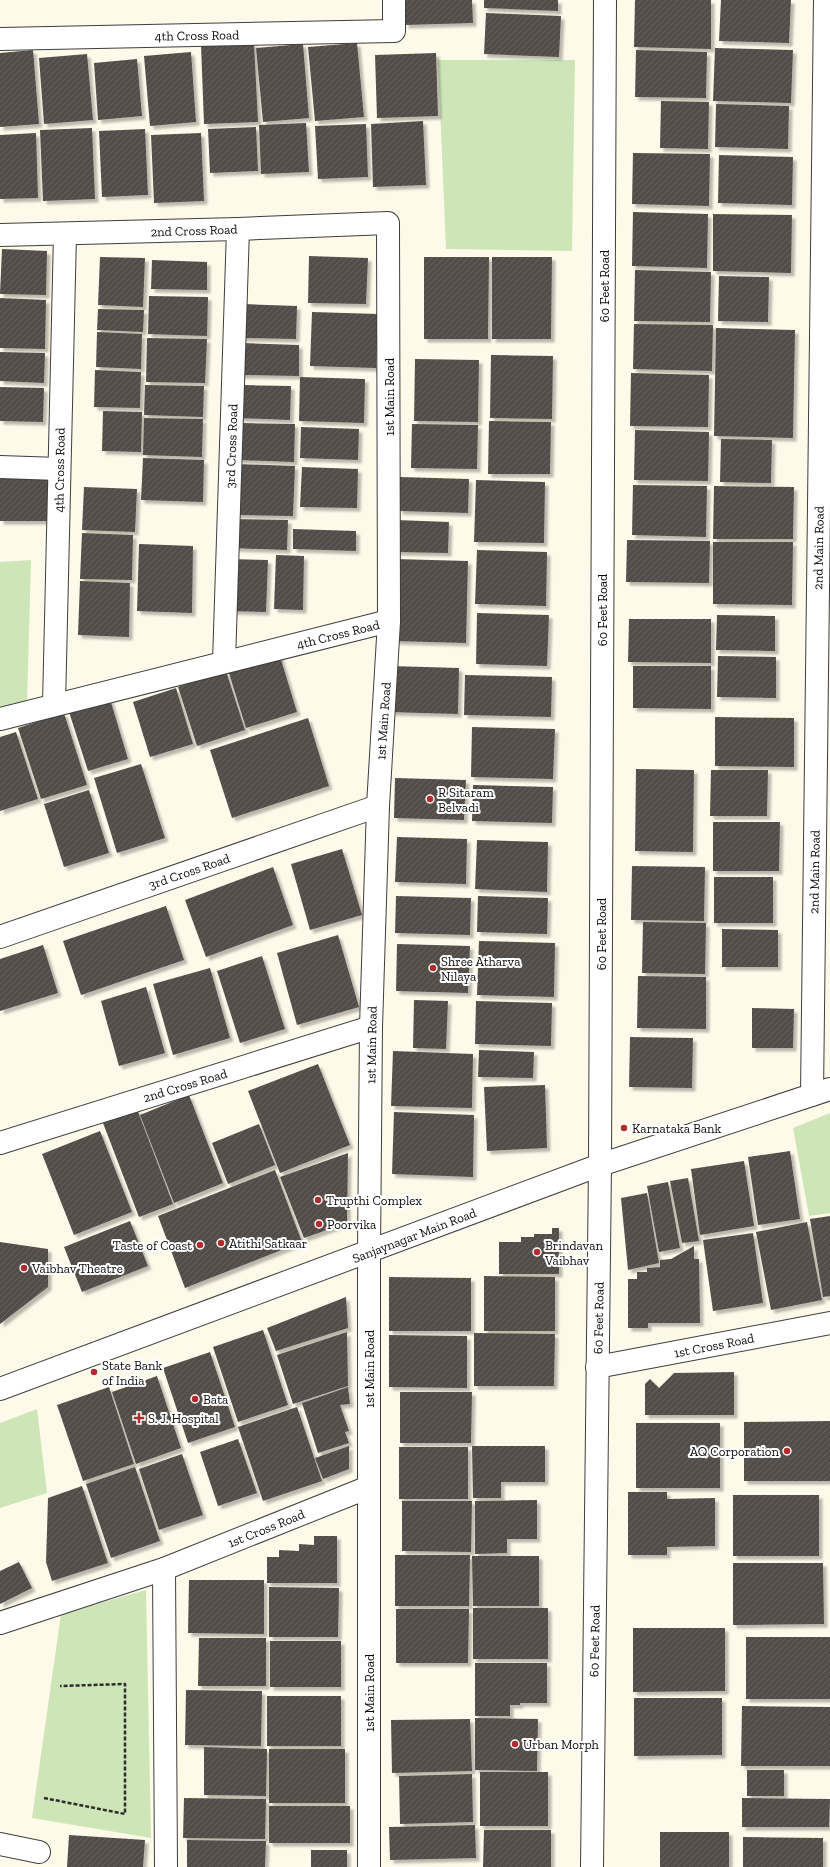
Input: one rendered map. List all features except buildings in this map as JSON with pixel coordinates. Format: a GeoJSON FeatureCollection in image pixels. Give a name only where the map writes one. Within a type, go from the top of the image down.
{"type":"FeatureCollection","features":[{"type":"Feature","properties":{"kind":"street","name":"4th Cross Road"},"geometry":{"type":"LineString","coordinates":[[0,39],[394,32],[394,0]]}},
{"type":"Feature","properties":{"kind":"street","name":"60 Feet Road"},"geometry":{"type":"LineString","coordinates":[[592,1867],[600,1165],[605,0]]}},
{"type":"Feature","properties":{"kind":"street","name":"2nd Main Road"},"geometry":{"type":"LineString","coordinates":[[821,1092],[826,216],[825,0]]}},
{"type":"Feature","properties":{"kind":"street","name":"2nd Cross Road"},"geometry":{"type":"LineString","coordinates":[[0,234],[65,234],[388,223]]}},
{"type":"Feature","properties":{"kind":"street","name":"1st Main Road"},"geometry":{"type":"LineString","coordinates":[[368,1867],[371,1027],[378,806],[389,621],[388,223]]}},
{"type":"Feature","properties":{"kind":"street","name":"3rd Cross Road"},"geometry":{"type":"LineString","coordinates":[[224,662],[238,229]]}},
{"type":"Feature","properties":{"kind":"street","name":"4th Cross Road"},"geometry":{"type":"LineString","coordinates":[[54,705],[65,234]]}},
{"type":"Feature","properties":{"kind":"street"},"geometry":{"type":"LineString","coordinates":[[0,467],[60,469]]}},
{"type":"Feature","properties":{"kind":"street","name":"4th Cross Road"},"geometry":{"type":"LineString","coordinates":[[0,719],[389,621]]}},
{"type":"Feature","properties":{"kind":"street","name":"3rd Cross Road"},"geometry":{"type":"LineString","coordinates":[[0,937],[378,806]]}},
{"type":"Feature","properties":{"kind":"street","name":"2nd Cross Road"},"geometry":{"type":"LineString","coordinates":[[0,1143],[371,1027]]}},
{"type":"Feature","properties":{"kind":"street","name":"Sanjaynagar Main Road"},"geometry":{"type":"LineString","coordinates":[[0,1389],[600,1165],[821,1092]]}},
{"type":"Feature","properties":{"kind":"street","name":"1st Cross Road"},"geometry":{"type":"LineString","coordinates":[[597,1367],[830,1323]]}},
{"type":"Feature","properties":{"kind":"street","name":"1st Cross Road"},"geometry":{"type":"LineString","coordinates":[[0,1623],[164,1569],[369,1487]]}},
{"type":"Feature","properties":{"kind":"street"},"geometry":{"type":"LineString","coordinates":[[164,1569],[166,1867]]}},
{"type":"Feature","properties":{"kind":"street"},"geometry":{"type":"LineString","coordinates":[[0,1844],[39,1852]]}},
{"type":"Feature","properties":{"kind":"path"},"geometry":{"type":"LineString","coordinates":[[44,1798],[125,1814],[125,1684],[60,1686]]}},
{"type":"Feature","properties":{"kind":"green space"},"geometry":{"type":"Polygon","coordinates":[[[438,60],[575,60],[572,251],[446,249],[438,60]]]}},
{"type":"Feature","properties":{"kind":"green space"},"geometry":{"type":"Polygon","coordinates":[[[31,560],[27,704],[0,710],[0,562],[31,560]]]}},
{"type":"Feature","properties":{"kind":"green space"},"geometry":{"type":"Polygon","coordinates":[[[830,1113],[830,1213],[809,1216],[793,1128],[830,1113]]]}},
{"type":"Feature","properties":{"kind":"green space"},"geometry":{"type":"Polygon","coordinates":[[[37,1409],[47,1493],[0,1508],[0,1423],[37,1409]]]}},
{"type":"Feature","properties":{"kind":"green space"},"geometry":{"type":"Polygon","coordinates":[[[146,1590],[151,1838],[32,1818],[61,1614],[146,1590]]]}},
{"type":"Feature","properties":{"kind":"place","name":"R Sitaram Belvadi"},"geometry":{"type":"Point","coordinates":[430,799]}},
{"type":"Feature","properties":{"kind":"place","name":"Shree Atharva Nilaya"},"geometry":{"type":"Point","coordinates":[433,968]}},
{"type":"Feature","properties":{"kind":"place","name":"Karnataka Bank"},"geometry":{"type":"Point","coordinates":[624,1128]}},
{"type":"Feature","properties":{"kind":"place","name":"Trupthi Complex"},"geometry":{"type":"Point","coordinates":[318,1200]}},
{"type":"Feature","properties":{"kind":"place","name":"Poorvika"},"geometry":{"type":"Point","coordinates":[319,1224]}},
{"type":"Feature","properties":{"kind":"place","name":"Atithi Satkaar"},"geometry":{"type":"Point","coordinates":[221,1243]}},
{"type":"Feature","properties":{"kind":"place","name":"Taste of Coast"},"geometry":{"type":"Point","coordinates":[200,1245]}},
{"type":"Feature","properties":{"kind":"place","name":"Brindavan Vaibhav"},"geometry":{"type":"Point","coordinates":[537,1252]}},
{"type":"Feature","properties":{"kind":"place","name":"Vaibhav Theatre"},"geometry":{"type":"Point","coordinates":[24,1268]}},
{"type":"Feature","properties":{"kind":"place","name":"State Bank of India"},"geometry":{"type":"Point","coordinates":[94,1372]}},
{"type":"Feature","properties":{"kind":"place","name":"Bata"},"geometry":{"type":"Point","coordinates":[195,1399]}},
{"type":"Feature","properties":{"kind":"place","name":"S. J. Hospital"},"geometry":{"type":"Point","coordinates":[139,1418]}},
{"type":"Feature","properties":{"kind":"place","name":"AQ Corporation"},"geometry":{"type":"Point","coordinates":[787,1451]}},
{"type":"Feature","properties":{"kind":"place","name":"Urban Morph"},"geometry":{"type":"Point","coordinates":[515,1744]}}]}
